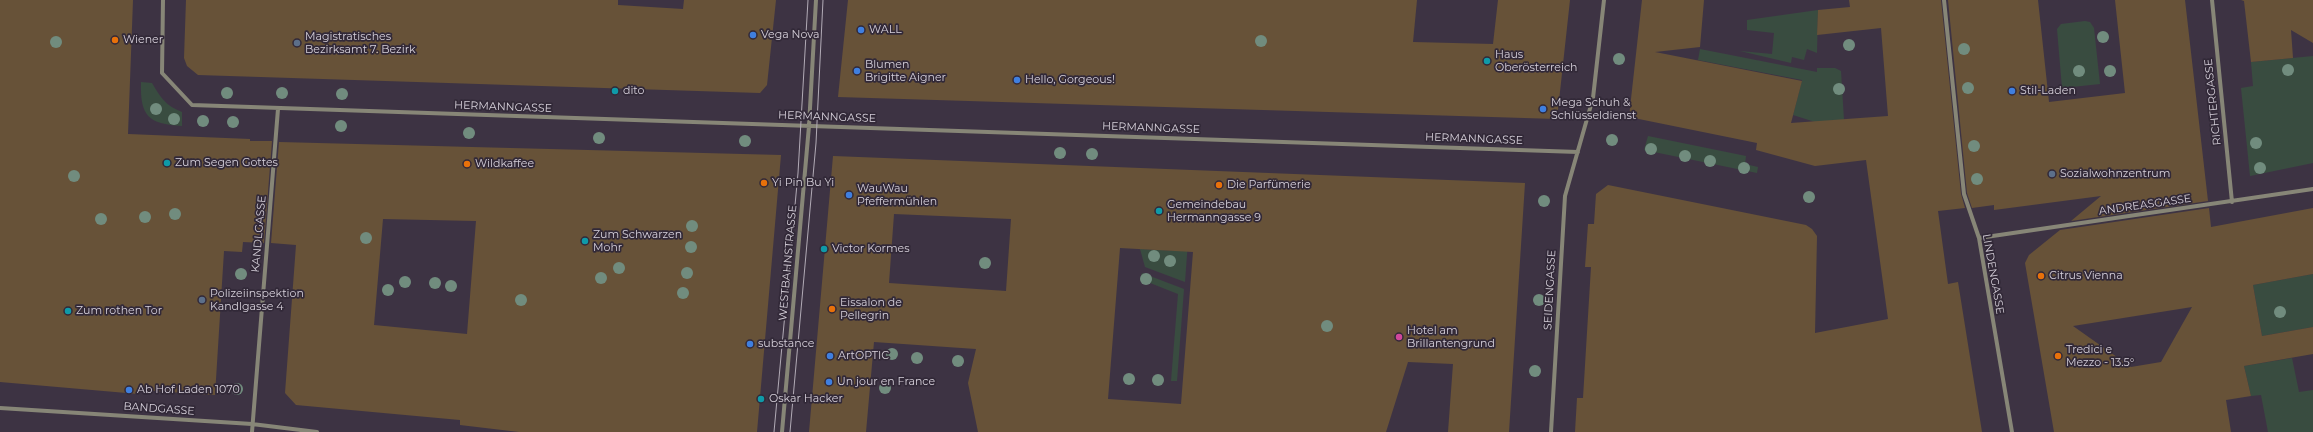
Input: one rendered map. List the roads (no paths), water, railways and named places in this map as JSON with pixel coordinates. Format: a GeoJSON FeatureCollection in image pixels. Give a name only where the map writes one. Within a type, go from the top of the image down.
{"type":"FeatureCollection","features":[{"type":"Feature","properties":{"kind":"street","name":"HERMANNGASSE"},"geometry":{"type":"LineString","coordinates":[[163,0],[162,73],[192,106],[1578,152]]}},
{"type":"Feature","properties":{"kind":"street","name":"WESTBAHNSTRASSE"},"geometry":{"type":"LineString","coordinates":[[782,432],[809,126],[816,0]]}},
{"type":"Feature","properties":{"kind":"street","name":"SEIDENGASSE"},"geometry":{"type":"LineString","coordinates":[[1551,432],[1565,196],[1594,98],[1604,0]]}},
{"type":"Feature","properties":{"kind":"street","name":"LINDENGASSE"},"geometry":{"type":"LineString","coordinates":[[1944,0],[1964,194],[1979,238],[2012,432]]}},
{"type":"Feature","properties":{"kind":"street","name":"RICHTERGASSE"},"geometry":{"type":"LineString","coordinates":[[2212,0],[2232,202]]}},
{"type":"Feature","properties":{"kind":"street","name":"KANDLGASSE"},"geometry":{"type":"LineString","coordinates":[[252,432],[278,109]]}},
{"type":"Feature","properties":{"kind":"street","name":"ANDREASGASSE"},"geometry":{"type":"LineString","coordinates":[[1979,238],[2313,189]]}},
{"type":"Feature","properties":{"kind":"street","name":"BANDGASSE"},"geometry":{"type":"LineString","coordinates":[[0,408],[252,424],[317,432]]}},
{"type":"Feature","properties":{"kind":"tram line"},"geometry":{"type":"LineString","coordinates":[[774,432],[798,173],[808,0]]}},
{"type":"Feature","properties":{"kind":"tram line"},"geometry":{"type":"LineString","coordinates":[[790,432],[816,143],[823,0]]}},
{"type":"Feature","properties":{"kind":"place","name":"WALL"},"geometry":{"type":"Point","coordinates":[861,30]}},
{"type":"Feature","properties":{"kind":"place","name":"Vega Nova"},"geometry":{"type":"Point","coordinates":[753,35]}},
{"type":"Feature","properties":{"kind":"place","name":"Wiener"},"geometry":{"type":"Point","coordinates":[115,40]}},
{"type":"Feature","properties":{"kind":"place","name":"Magistratisches Bezirksamt 7. Bezirk"},"geometry":{"type":"Point","coordinates":[297,43]}},
{"type":"Feature","properties":{"kind":"place","name":"Haus Oberösterreich"},"geometry":{"type":"Point","coordinates":[1487,61]}},
{"type":"Feature","properties":{"kind":"place","name":"Blumen Brigitte Aigner"},"geometry":{"type":"Point","coordinates":[857,71]}},
{"type":"Feature","properties":{"kind":"place","name":"Hello, Gorgeous!"},"geometry":{"type":"Point","coordinates":[1017,80]}},
{"type":"Feature","properties":{"kind":"place","name":"dito"},"geometry":{"type":"Point","coordinates":[615,91]}},
{"type":"Feature","properties":{"kind":"place","name":"Stil-Laden"},"geometry":{"type":"Point","coordinates":[2012,91]}},
{"type":"Feature","properties":{"kind":"place","name":"Mega Schuh & Schlüsseldienst"},"geometry":{"type":"Point","coordinates":[1543,109]}},
{"type":"Feature","properties":{"kind":"place","name":"Zum Segen Gottes"},"geometry":{"type":"Point","coordinates":[167,163]}},
{"type":"Feature","properties":{"kind":"place","name":"Wildkaffee"},"geometry":{"type":"Point","coordinates":[467,164]}},
{"type":"Feature","properties":{"kind":"place","name":"Sozialwohnzentrum"},"geometry":{"type":"Point","coordinates":[2052,174]}},
{"type":"Feature","properties":{"kind":"place","name":"Yi Pin Bu Yi"},"geometry":{"type":"Point","coordinates":[764,183]}},
{"type":"Feature","properties":{"kind":"place","name":"Die Parfümerie"},"geometry":{"type":"Point","coordinates":[1219,185]}},
{"type":"Feature","properties":{"kind":"place","name":"WauWau Pfeffermühlen"},"geometry":{"type":"Point","coordinates":[849,195]}},
{"type":"Feature","properties":{"kind":"place","name":"Gemeindebau Hermanngasse 9"},"geometry":{"type":"Point","coordinates":[1159,211]}},
{"type":"Feature","properties":{"kind":"place","name":"Zum Schwarzen Mohr"},"geometry":{"type":"Point","coordinates":[585,241]}},
{"type":"Feature","properties":{"kind":"place","name":"Victor Kormes"},"geometry":{"type":"Point","coordinates":[824,249]}},
{"type":"Feature","properties":{"kind":"place","name":"Citrus Vienna"},"geometry":{"type":"Point","coordinates":[2041,276]}},
{"type":"Feature","properties":{"kind":"place","name":"Polizeiinspektion Kandlgasse 4"},"geometry":{"type":"Point","coordinates":[202,300]}},
{"type":"Feature","properties":{"kind":"place","name":"Eissalon de Pellegrin"},"geometry":{"type":"Point","coordinates":[832,309]}},
{"type":"Feature","properties":{"kind":"place","name":"Zum rothen Tor"},"geometry":{"type":"Point","coordinates":[68,311]}},
{"type":"Feature","properties":{"kind":"place","name":"Hotel am Brillantengrund"},"geometry":{"type":"Point","coordinates":[1399,337]}},
{"type":"Feature","properties":{"kind":"place","name":"substance"},"geometry":{"type":"Point","coordinates":[750,344]}},
{"type":"Feature","properties":{"kind":"place","name":"ArtOPTIC"},"geometry":{"type":"Point","coordinates":[830,356]}},
{"type":"Feature","properties":{"kind":"place","name":"Tredici e Mezzo - 13.5°"},"geometry":{"type":"Point","coordinates":[2058,356]}},
{"type":"Feature","properties":{"kind":"place","name":"Un jour en France"},"geometry":{"type":"Point","coordinates":[829,382]}},
{"type":"Feature","properties":{"kind":"place","name":"Ab Hof Laden 1070"},"geometry":{"type":"Point","coordinates":[129,390]}},
{"type":"Feature","properties":{"kind":"place","name":"Oskar Hacker"},"geometry":{"type":"Point","coordinates":[761,399]}}]}
